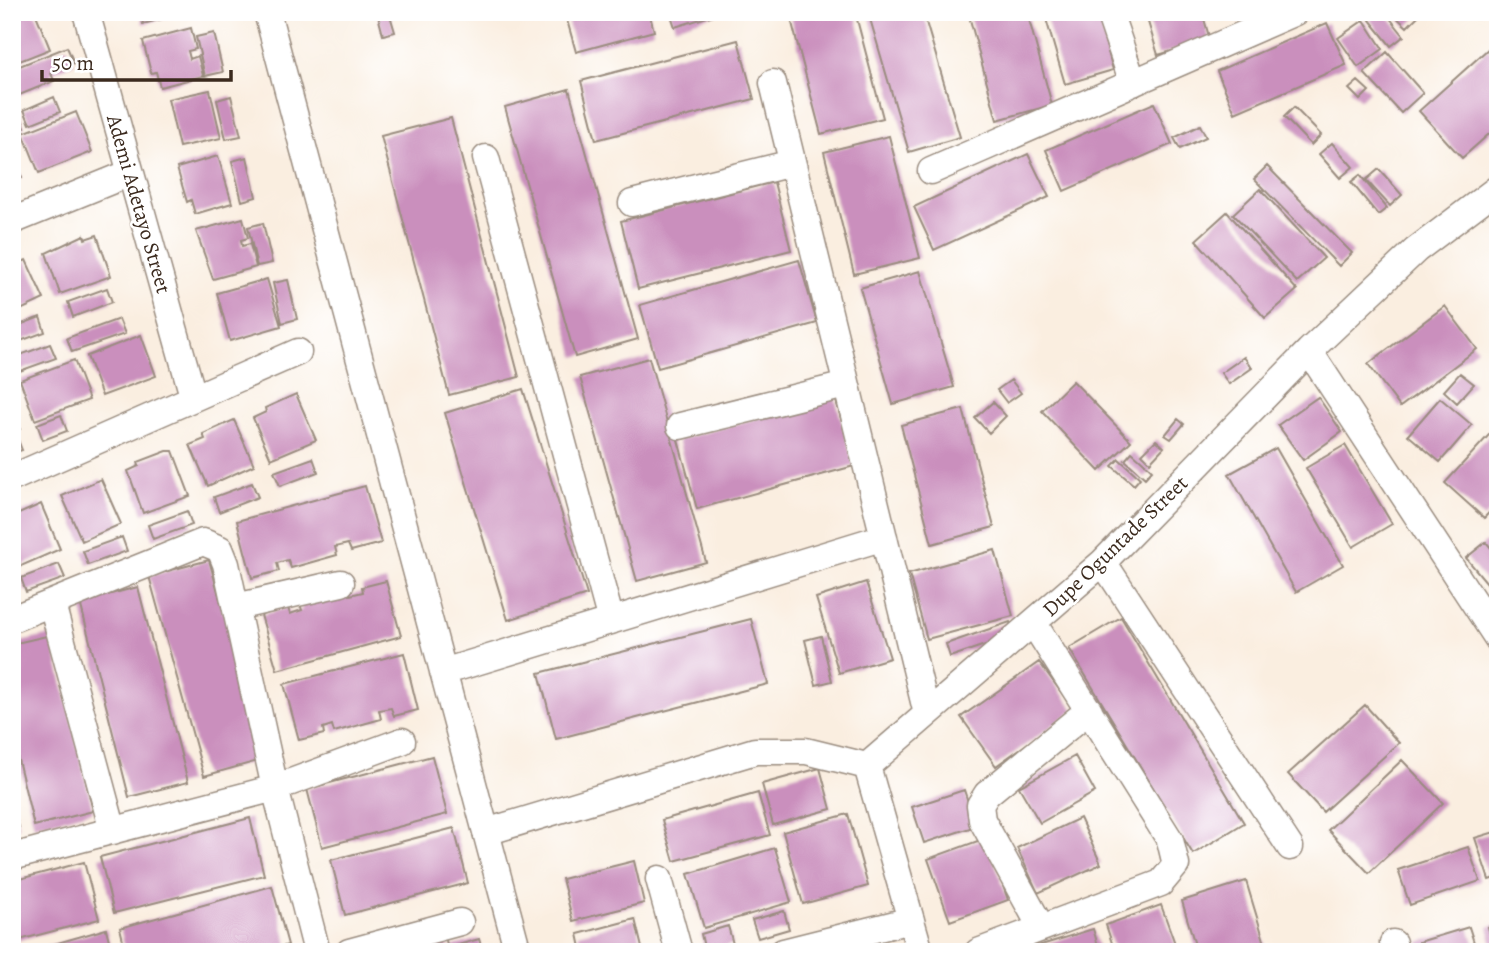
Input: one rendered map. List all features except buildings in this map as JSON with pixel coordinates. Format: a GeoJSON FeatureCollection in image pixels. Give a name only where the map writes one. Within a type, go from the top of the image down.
{"type":"FeatureCollection","features":[{"type":"Feature","properties":{"kind":"street","name":"Ademi Adetayo Street"},"geometry":{"type":"LineString","coordinates":[[86,12],[193,396]]}},
{"type":"Feature","properties":{"kind":"street"},"geometry":{"type":"LineString","coordinates":[[267,12],[518,952]]}},
{"type":"Feature","properties":{"kind":"street"},"geometry":{"type":"LineString","coordinates":[[1109,12],[1133,83]]}},
{"type":"Feature","properties":{"kind":"street"},"geometry":{"type":"LineString","coordinates":[[931,171],[1295,12]]}},
{"type":"Feature","properties":{"kind":"street"},"geometry":{"type":"LineString","coordinates":[[773,83],[927,715]]}},
{"type":"Feature","properties":{"kind":"street"},"geometry":{"type":"LineString","coordinates":[[486,158],[611,621]]}},
{"type":"Feature","properties":{"kind":"street"},"geometry":{"type":"LineString","coordinates":[[632,203],[792,163]]}},
{"type":"Feature","properties":{"kind":"street"},"geometry":{"type":"LineString","coordinates":[[12,221],[130,173]]}},
{"type":"Feature","properties":{"kind":"street","name":"Dupe Oguntade Street"},"geometry":{"type":"LineString","coordinates":[[867,766],[1103,562],[1309,351],[1416,250],[1498,188]]}},
{"type":"Feature","properties":{"kind":"street"},"geometry":{"type":"LineString","coordinates":[[1309,351],[1498,639]]}},
{"type":"Feature","properties":{"kind":"street"},"geometry":{"type":"LineString","coordinates":[[12,478],[298,352]]}},
{"type":"Feature","properties":{"kind":"street"},"geometry":{"type":"LineString","coordinates":[[680,426],[846,385]]}},
{"type":"Feature","properties":{"kind":"street"},"geometry":{"type":"LineString","coordinates":[[443,672],[884,537]]}},
{"type":"Feature","properties":{"kind":"street"},"geometry":{"type":"LineString","coordinates":[[12,619],[202,542],[220,550],[226,564],[275,788],[317,952]]}},
{"type":"Feature","properties":{"kind":"street"},"geometry":{"type":"LineString","coordinates":[[1103,562],[1290,847]]}},
{"type":"Feature","properties":{"kind":"street"},"geometry":{"type":"LineString","coordinates":[[236,607],[341,583]]}},
{"type":"Feature","properties":{"kind":"street"},"geometry":{"type":"LineString","coordinates":[[52,604],[113,831]]}},
{"type":"Feature","properties":{"kind":"street"},"geometry":{"type":"LineString","coordinates":[[978,952],[1161,883],[1176,865],[1170,839],[1034,624]]}},
{"type":"Feature","properties":{"kind":"street"},"geometry":{"type":"LineString","coordinates":[[1041,927],[982,820],[981,805],[987,794],[1089,710]]}},
{"type":"Feature","properties":{"kind":"street"},"geometry":{"type":"LineString","coordinates":[[12,857],[275,788],[402,741]]}},
{"type":"Feature","properties":{"kind":"street"},"geometry":{"type":"LineString","coordinates":[[486,832],[755,751],[806,751],[867,766],[920,952]]}},
{"type":"Feature","properties":{"kind":"street"},"geometry":{"type":"LineString","coordinates":[[659,879],[679,952]]}},
{"type":"Feature","properties":{"kind":"street"},"geometry":{"type":"LineString","coordinates":[[783,952],[911,920]]}},
{"type":"Feature","properties":{"kind":"street"},"geometry":{"type":"LineString","coordinates":[[349,952],[460,922]]}}]}
